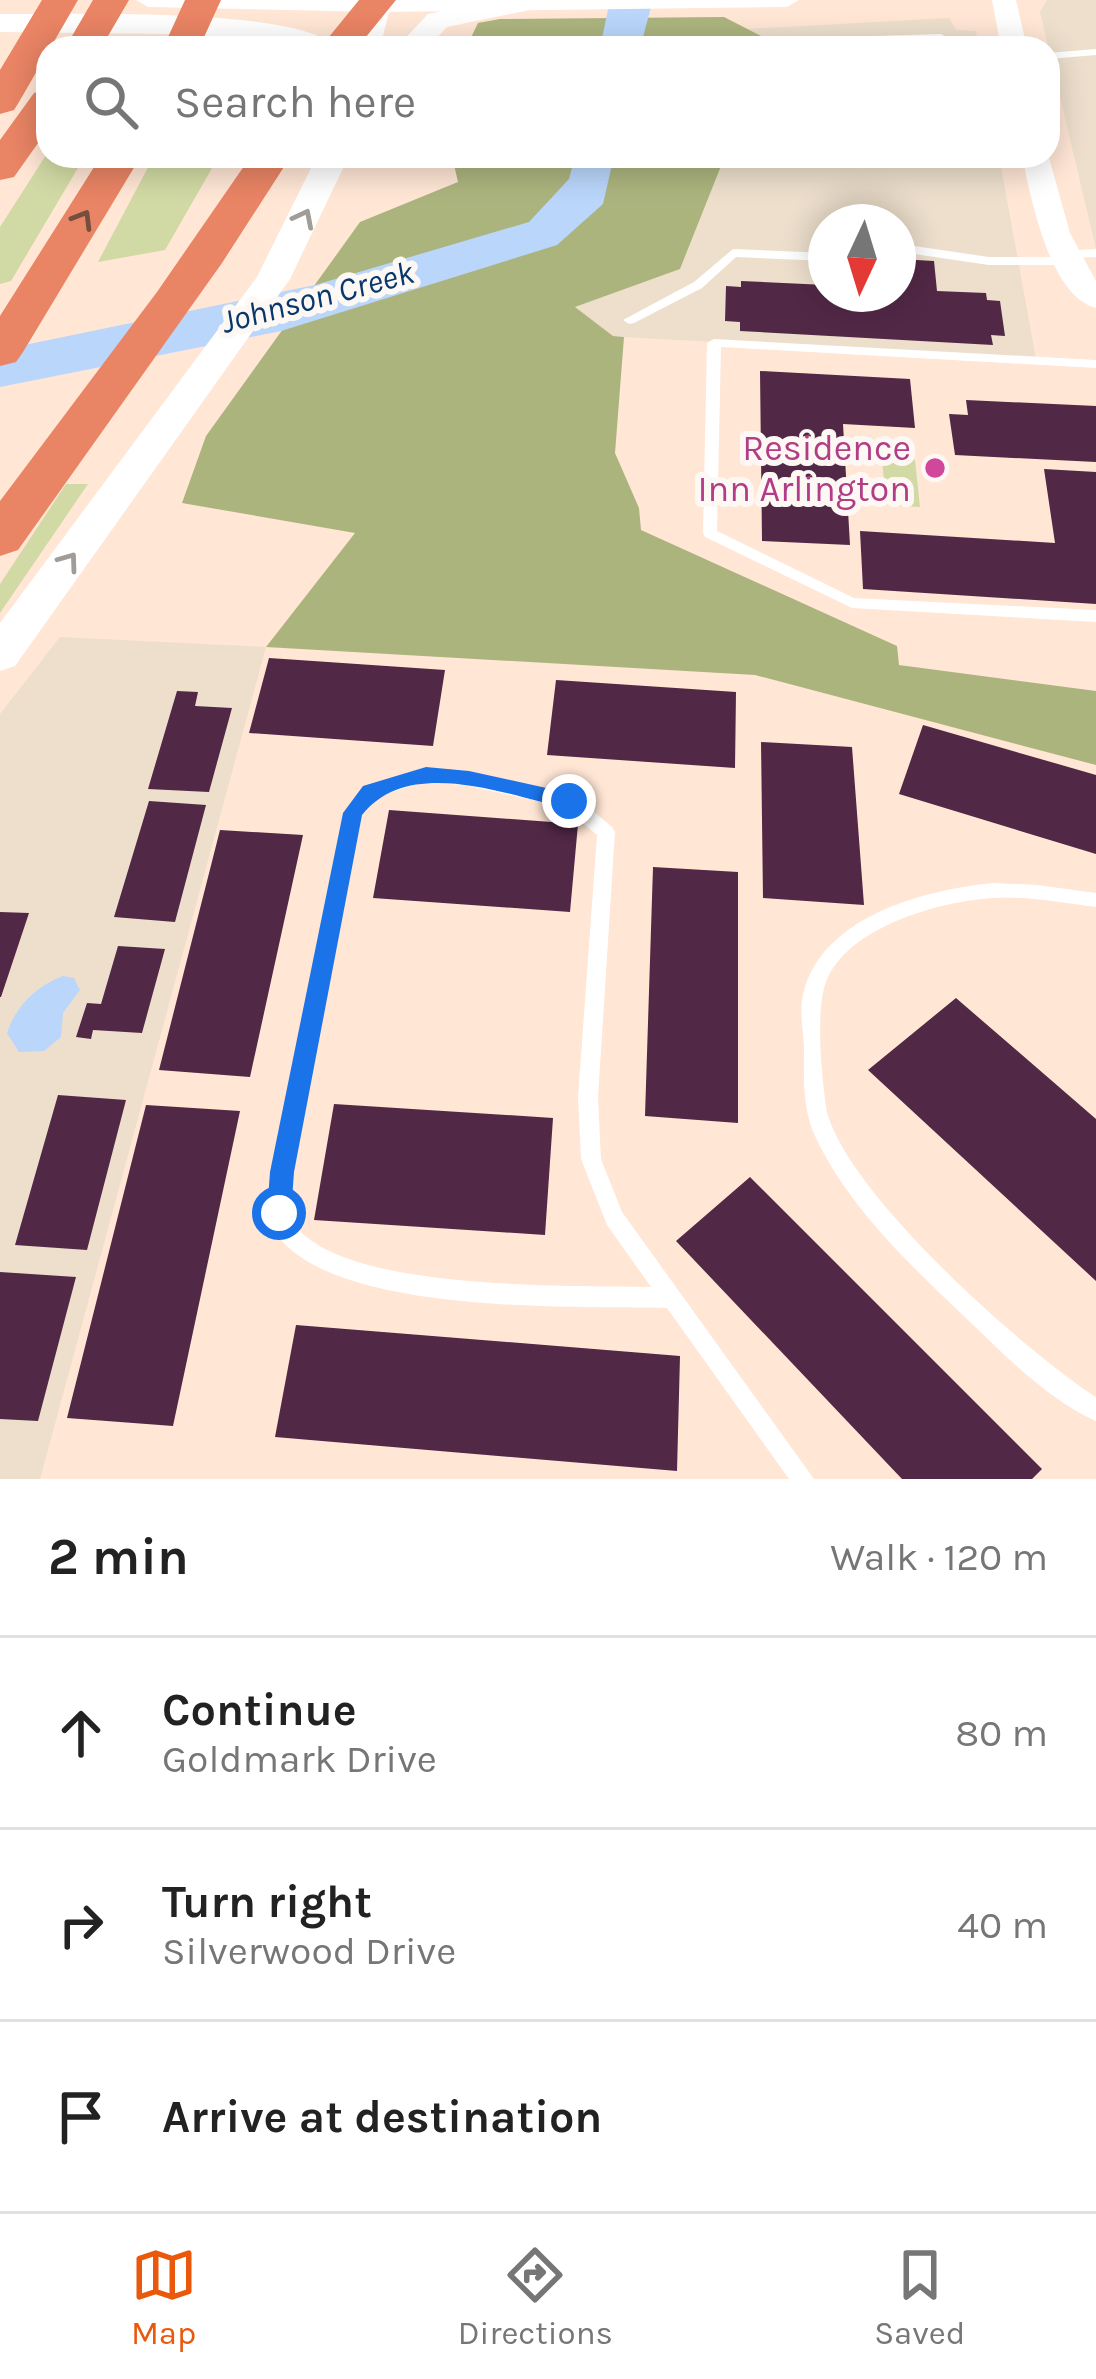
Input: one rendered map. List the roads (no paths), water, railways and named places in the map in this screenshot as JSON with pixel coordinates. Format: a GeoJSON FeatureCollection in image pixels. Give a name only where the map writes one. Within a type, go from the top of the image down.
{"type":"FeatureCollection","features":[{"type":"Feature","properties":{"kind":"highway"},"geometry":{"type":"LineString","coordinates":[[39,36],[60,0]]}},
{"type":"Feature","properties":{"kind":"highway"},"geometry":{"type":"LineString","coordinates":[[90,36],[111,0]]}},
{"type":"Feature","properties":{"kind":"highway"},"geometry":{"type":"LineString","coordinates":[[186,36],[203,0]]}},
{"type":"Feature","properties":{"kind":"highway"},"geometry":{"type":"LineString","coordinates":[[304,36],[322,0]]}},
{"type":"Feature","properties":{"kind":"highway"},"geometry":{"type":"LineString","coordinates":[[348,36],[378,2]]}},
{"type":"Feature","properties":{"kind":"highway"},"geometry":{"type":"LineString","coordinates":[[0,102],[36,42]]}},
{"type":"Feature","properties":{"kind":"highway"},"geometry":{"type":"LineString","coordinates":[[0,168],[36,118]]}},
{"type":"Feature","properties":{"kind":"highway"},"geometry":{"type":"LineString","coordinates":[[0,352],[114,168]]}},
{"type":"Feature","properties":{"kind":"highway"},"geometry":{"type":"LineString","coordinates":[[96,400],[229,168]]}},
{"type":"Feature","properties":{"kind":"highway"},"geometry":{"type":"LineString","coordinates":[[0,538],[96,400],[216,245],[264,168]]}},
{"type":"Feature","properties":{"kind":"main road"},"geometry":{"type":"LineString","coordinates":[[368,36],[378,2]]}},
{"type":"Feature","properties":{"kind":"main road"},"geometry":{"type":"LineString","coordinates":[[423,36],[438,20],[520,4]]}},
{"type":"Feature","properties":{"kind":"main road"},"geometry":{"type":"LineString","coordinates":[[0,23],[296,36]]}},
{"type":"Feature","properties":{"kind":"main road"},"geometry":{"type":"LineString","coordinates":[[0,655],[273,279],[327,168]]}},
{"type":"Feature","properties":{"kind":"street"},"geometry":{"type":"LineString","coordinates":[[148,0],[520,4],[787,0]]}},
{"type":"Feature","properties":{"kind":"street"},"geometry":{"type":"LineString","coordinates":[[1004,0],[1012,36]]}},
{"type":"Feature","properties":{"kind":"street"},"geometry":{"type":"LineString","coordinates":[[1039,168],[1049,217],[1076,256],[1096,299]]}},
{"type":"Feature","properties":{"kind":"lane"},"geometry":{"type":"LineString","coordinates":[[1060,55],[1096,52]]}},
{"type":"Feature","properties":{"kind":"lane"},"geometry":{"type":"LineString","coordinates":[[916,250],[989,262],[1076,256]]}},
{"type":"Feature","properties":{"kind":"lane"},"geometry":{"type":"LineString","coordinates":[[629,320],[698,285],[733,253],[808,256]]}},
{"type":"Feature","properties":{"kind":"lane"},"geometry":{"type":"LineString","coordinates":[[1096,364],[714,343],[710,533],[852,603],[1096,616]]}},
{"type":"Feature","properties":{"kind":"lane"},"geometry":{"type":"LineString","coordinates":[[668,1298],[429,1289],[333,1264],[290,1236],[279,1213],[282,1172],[353,813],[370,791],[426,774],[469,778],[569,801],[606,832],[589,1097],[591,1159],[614,1218],[797,1477]]}},
{"type":"Feature","properties":{"kind":"lane"},"geometry":{"type":"LineString","coordinates":[[1096,900],[1033,892],[980,892],[913,907],[863,930],[832,957],[812,995],[815,1091],[823,1131],[857,1189],[1013,1350],[1068,1395],[1096,1410]]}},
{"type":"Feature","properties":{"kind":"water"},"geometry":{"type":"Polygon","coordinates":[[[610,0],[653,0],[643,36],[602,36],[610,0]]]}},
{"type":"Feature","properties":{"kind":"water","name":"Johnson Creek"},"geometry":{"type":"Polygon","coordinates":[[[572,168],[611,168],[603,204],[557,245],[281,331],[0,387],[0,350],[315,285],[529,222],[569,179],[572,168]]]}},
{"type":"Feature","properties":{"kind":"water"},"geometry":{"type":"Polygon","coordinates":[[[63,976],[74,978],[80,990],[63,1013],[61,1037],[44,1051],[19,1052],[7,1033],[16,1014],[36,991],[63,976]]]}},
{"type":"Feature","properties":{"kind":"place","name":"Residence Inn Arlington"},"geometry":{"type":"Point","coordinates":[935,468]}}]}
